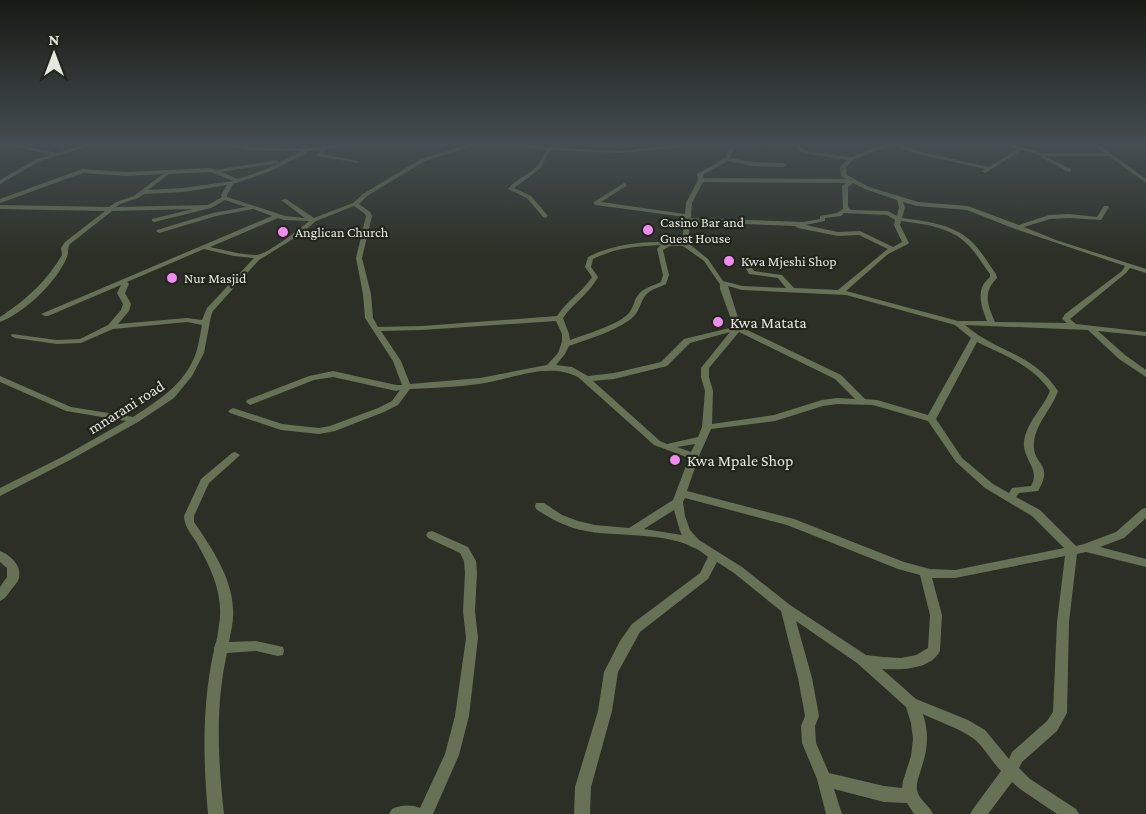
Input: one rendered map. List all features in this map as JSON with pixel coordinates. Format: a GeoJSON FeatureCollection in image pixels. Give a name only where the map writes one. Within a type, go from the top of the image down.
{"type":"FeatureCollection","features":[{"type":"Feature","properties":{"kind":"street"},"geometry":{"type":"LineString","coordinates":[[0,201],[53,181]]}},
{"type":"Feature","properties":{"kind":"street"},"geometry":{"type":"LineString","coordinates":[[0,320],[29,301],[47,285],[65,255],[64,248],[67,243],[111,209],[156,181]]}},
{"type":"Feature","properties":{"kind":"street"},"geometry":{"type":"LineString","coordinates":[[142,192],[183,190],[238,181]]}},
{"type":"Feature","properties":{"kind":"street","name":"mnarani road"},"geometry":{"type":"LineString","coordinates":[[0,492],[67,458],[156,407],[180,387],[200,353],[205,323],[210,310],[261,256],[299,233],[315,220],[355,204],[388,181]]}},
{"type":"Feature","properties":{"kind":"street"},"geometry":{"type":"LineString","coordinates":[[522,181],[511,189],[513,192],[529,197],[545,216]]}},
{"type":"Feature","properties":{"kind":"street"},"geometry":{"type":"LineString","coordinates":[[685,243],[689,203],[700,181]]}},
{"type":"Feature","properties":{"kind":"street"},"geometry":{"type":"LineString","coordinates":[[849,212],[844,208],[844,186],[850,181],[900,199],[928,206],[968,208],[1017,228],[1146,271]]}},
{"type":"Feature","properties":{"kind":"street"},"geometry":{"type":"LineString","coordinates":[[154,220],[209,207],[225,198],[231,183]]}},
{"type":"Feature","properties":{"kind":"street"},"geometry":{"type":"LineString","coordinates":[[624,185],[596,203],[689,218],[794,224],[819,222],[823,220],[822,217],[849,212],[888,213],[898,219],[935,225],[955,232],[969,242],[993,274],[993,278],[985,286],[984,294],[991,322]]}},
{"type":"Feature","properties":{"kind":"street"},"geometry":{"type":"LineString","coordinates":[[225,198],[257,207],[277,216],[315,220]]}},
{"type":"Feature","properties":{"kind":"street"},"geometry":{"type":"LineString","coordinates":[[840,292],[906,241],[897,225],[902,207],[900,199]]}},
{"type":"Feature","properties":{"kind":"street"},"geometry":{"type":"LineString","coordinates":[[284,200],[293,204],[300,213],[315,220]]}},
{"type":"Feature","properties":{"kind":"street"},"geometry":{"type":"LineString","coordinates":[[355,204],[369,216],[359,258],[367,294],[369,318],[397,361],[407,387]]}},
{"type":"Feature","properties":{"kind":"street"},"geometry":{"type":"LineString","coordinates":[[0,207],[111,209],[209,207]]}},
{"type":"Feature","properties":{"kind":"street"},"geometry":{"type":"LineString","coordinates":[[159,231],[215,214],[257,207]]}},
{"type":"Feature","properties":{"kind":"street"},"geometry":{"type":"LineString","coordinates":[[1017,228],[1053,217],[1099,219],[1106,207]]}},
{"type":"Feature","properties":{"kind":"street"},"geometry":{"type":"LineString","coordinates":[[45,314],[277,216]]}},
{"type":"Feature","properties":{"kind":"street"},"geometry":{"type":"LineString","coordinates":[[794,224],[832,234],[858,233],[880,241],[893,249]]}},
{"type":"Feature","properties":{"kind":"street"},"geometry":{"type":"LineString","coordinates":[[565,345],[587,338],[629,317],[643,293],[664,283],[666,275],[660,249],[669,243]]}},
{"type":"Feature","properties":{"kind":"street"},"geometry":{"type":"LineString","coordinates":[[376,329],[559,318],[572,300],[593,282],[595,277],[588,263],[590,258],[603,252],[636,246],[685,243],[706,261],[717,279],[724,284],[756,290],[840,292],[958,323],[991,322],[1074,326],[1146,334]]}},
{"type":"Feature","properties":{"kind":"street"},"geometry":{"type":"LineString","coordinates":[[202,247],[261,256]]}},
{"type":"Feature","properties":{"kind":"street"},"geometry":{"type":"LineString","coordinates":[[746,261],[751,273],[780,276],[792,291]]}},
{"type":"Feature","properties":{"kind":"street"},"geometry":{"type":"LineString","coordinates":[[1074,326],[1066,319],[1068,316],[1124,272],[1129,265]]}},
{"type":"Feature","properties":{"kind":"street"},"geometry":{"type":"LineString","coordinates":[[111,327],[125,311],[127,304],[121,293],[125,284],[120,282]]}},
{"type":"Feature","properties":{"kind":"street"},"geometry":{"type":"LineString","coordinates":[[724,284],[738,328]]}},
{"type":"Feature","properties":{"kind":"street"},"geometry":{"type":"LineString","coordinates":[[550,367],[562,354],[565,345],[566,337],[559,318]]}},
{"type":"Feature","properties":{"kind":"street"},"geometry":{"type":"LineString","coordinates":[[15,336],[57,342],[81,341],[111,327],[187,320],[205,323]]}},
{"type":"Feature","properties":{"kind":"street"},"geometry":{"type":"LineString","coordinates":[[958,323],[975,338],[1029,366],[1045,378],[1054,391],[1048,408],[1034,426],[1029,442],[1029,449],[1041,472],[1040,479],[1034,489],[1016,490],[1010,498]]}},
{"type":"Feature","properties":{"kind":"street"},"geometry":{"type":"LineString","coordinates":[[695,543],[685,531],[680,516],[680,498],[694,456],[707,427],[709,391],[705,368],[738,328]]}},
{"type":"Feature","properties":{"kind":"street"},"geometry":{"type":"LineString","coordinates":[[586,379],[614,376],[661,366],[668,362],[687,341],[738,328],[838,377],[863,402]]}},
{"type":"Feature","properties":{"kind":"street"},"geometry":{"type":"LineString","coordinates":[[1089,328],[1122,357],[1146,374]]}},
{"type":"Feature","properties":{"kind":"street"},"geometry":{"type":"LineString","coordinates":[[931,418],[975,338]]}},
{"type":"Feature","properties":{"kind":"street"},"geometry":{"type":"LineString","coordinates":[[250,402],[312,378],[333,374],[391,387],[407,387],[480,381],[550,367],[569,369],[586,379],[652,440],[694,456]]}},
{"type":"Feature","properties":{"kind":"street"},"geometry":{"type":"LineString","coordinates":[[0,379],[69,409],[135,420]]}},
{"type":"Feature","properties":{"kind":"street"},"geometry":{"type":"LineString","coordinates":[[233,411],[281,427],[319,431],[332,429],[395,403],[407,387]]}},
{"type":"Feature","properties":{"kind":"street"},"geometry":{"type":"LineString","coordinates":[[707,427],[775,418],[822,403],[863,402],[887,405],[931,418],[959,460],[989,486],[1036,513],[1072,549]]}},
{"type":"Feature","properties":{"kind":"street"},"geometry":{"type":"LineString","coordinates":[[666,447],[702,438]]}},
{"type":"Feature","properties":{"kind":"street"},"geometry":{"type":"LineString","coordinates":[[216,814],[211,772],[214,685],[227,603],[217,568],[189,522],[189,516],[205,481],[235,455]]}},
{"type":"Feature","properties":{"kind":"street"},"geometry":{"type":"LineString","coordinates":[[631,531],[680,498],[790,522],[860,551],[926,572],[955,574],[1086,548],[1120,535],[1146,512]]}},
{"type":"Feature","properties":{"kind":"street"},"geometry":{"type":"LineString","coordinates":[[540,506],[550,514],[568,522],[604,531],[674,535],[695,543],[738,570],[786,608],[862,659],[911,703],[963,725],[980,735],[1025,784],[1071,814]]}},
{"type":"Feature","properties":{"kind":"street"},"geometry":{"type":"LineString","coordinates":[[425,814],[452,755],[462,716],[472,638],[469,611],[470,561],[464,550],[432,535]]}},
{"type":"Feature","properties":{"kind":"street"},"geometry":{"type":"LineString","coordinates":[[1086,548],[1146,563]]}},
{"type":"Feature","properties":{"kind":"street"},"geometry":{"type":"LineString","coordinates":[[978,814],[1011,771],[1017,757],[1052,726],[1060,713],[1063,622],[1072,549]]}},
{"type":"Feature","properties":{"kind":"street"},"geometry":{"type":"LineString","coordinates":[[0,555],[13,567],[13,578],[0,596]]}},
{"type":"Feature","properties":{"kind":"street"},"geometry":{"type":"LineString","coordinates":[[582,814],[583,787],[605,711],[611,672],[636,628],[704,576],[714,556]]}},
{"type":"Feature","properties":{"kind":"street"},"geometry":{"type":"LineString","coordinates":[[862,659],[883,663],[905,663],[917,661],[934,651],[936,615],[926,572]]}},
{"type":"Feature","properties":{"kind":"street"},"geometry":{"type":"LineString","coordinates":[[786,608],[812,716],[808,726],[809,743],[824,779],[834,814]]}},
{"type":"Feature","properties":{"kind":"street"},"geometry":{"type":"LineString","coordinates":[[220,648],[256,646],[278,651]]}},
{"type":"Feature","properties":{"kind":"street"},"geometry":{"type":"LineString","coordinates":[[911,703],[921,734],[920,747],[910,777],[910,796],[915,805],[925,814]]}},
{"type":"Feature","properties":{"kind":"street"},"geometry":{"type":"LineString","coordinates":[[824,779],[884,794],[910,796]]}},
{"type":"Feature","properties":{"kind":"street"},"geometry":{"type":"LineString","coordinates":[[397,814],[416,814]]}},
{"type":"Feature","properties":{"kind":"place","name":"Casino Bar and Guest House"},"geometry":{"type":"Point","coordinates":[648,230]}},
{"type":"Feature","properties":{"kind":"place","name":"Anglican Church"},"geometry":{"type":"Point","coordinates":[283,232]}},
{"type":"Feature","properties":{"kind":"place","name":"Kwa Mjeshi Shop"},"geometry":{"type":"Point","coordinates":[729,261]}},
{"type":"Feature","properties":{"kind":"place","name":"Nur Masjid"},"geometry":{"type":"Point","coordinates":[172,278]}},
{"type":"Feature","properties":{"kind":"place","name":"Kwa Matata"},"geometry":{"type":"Point","coordinates":[718,322]}},
{"type":"Feature","properties":{"kind":"place","name":"Kwa Mpale Shop"},"geometry":{"type":"Point","coordinates":[675,460]}}]}
